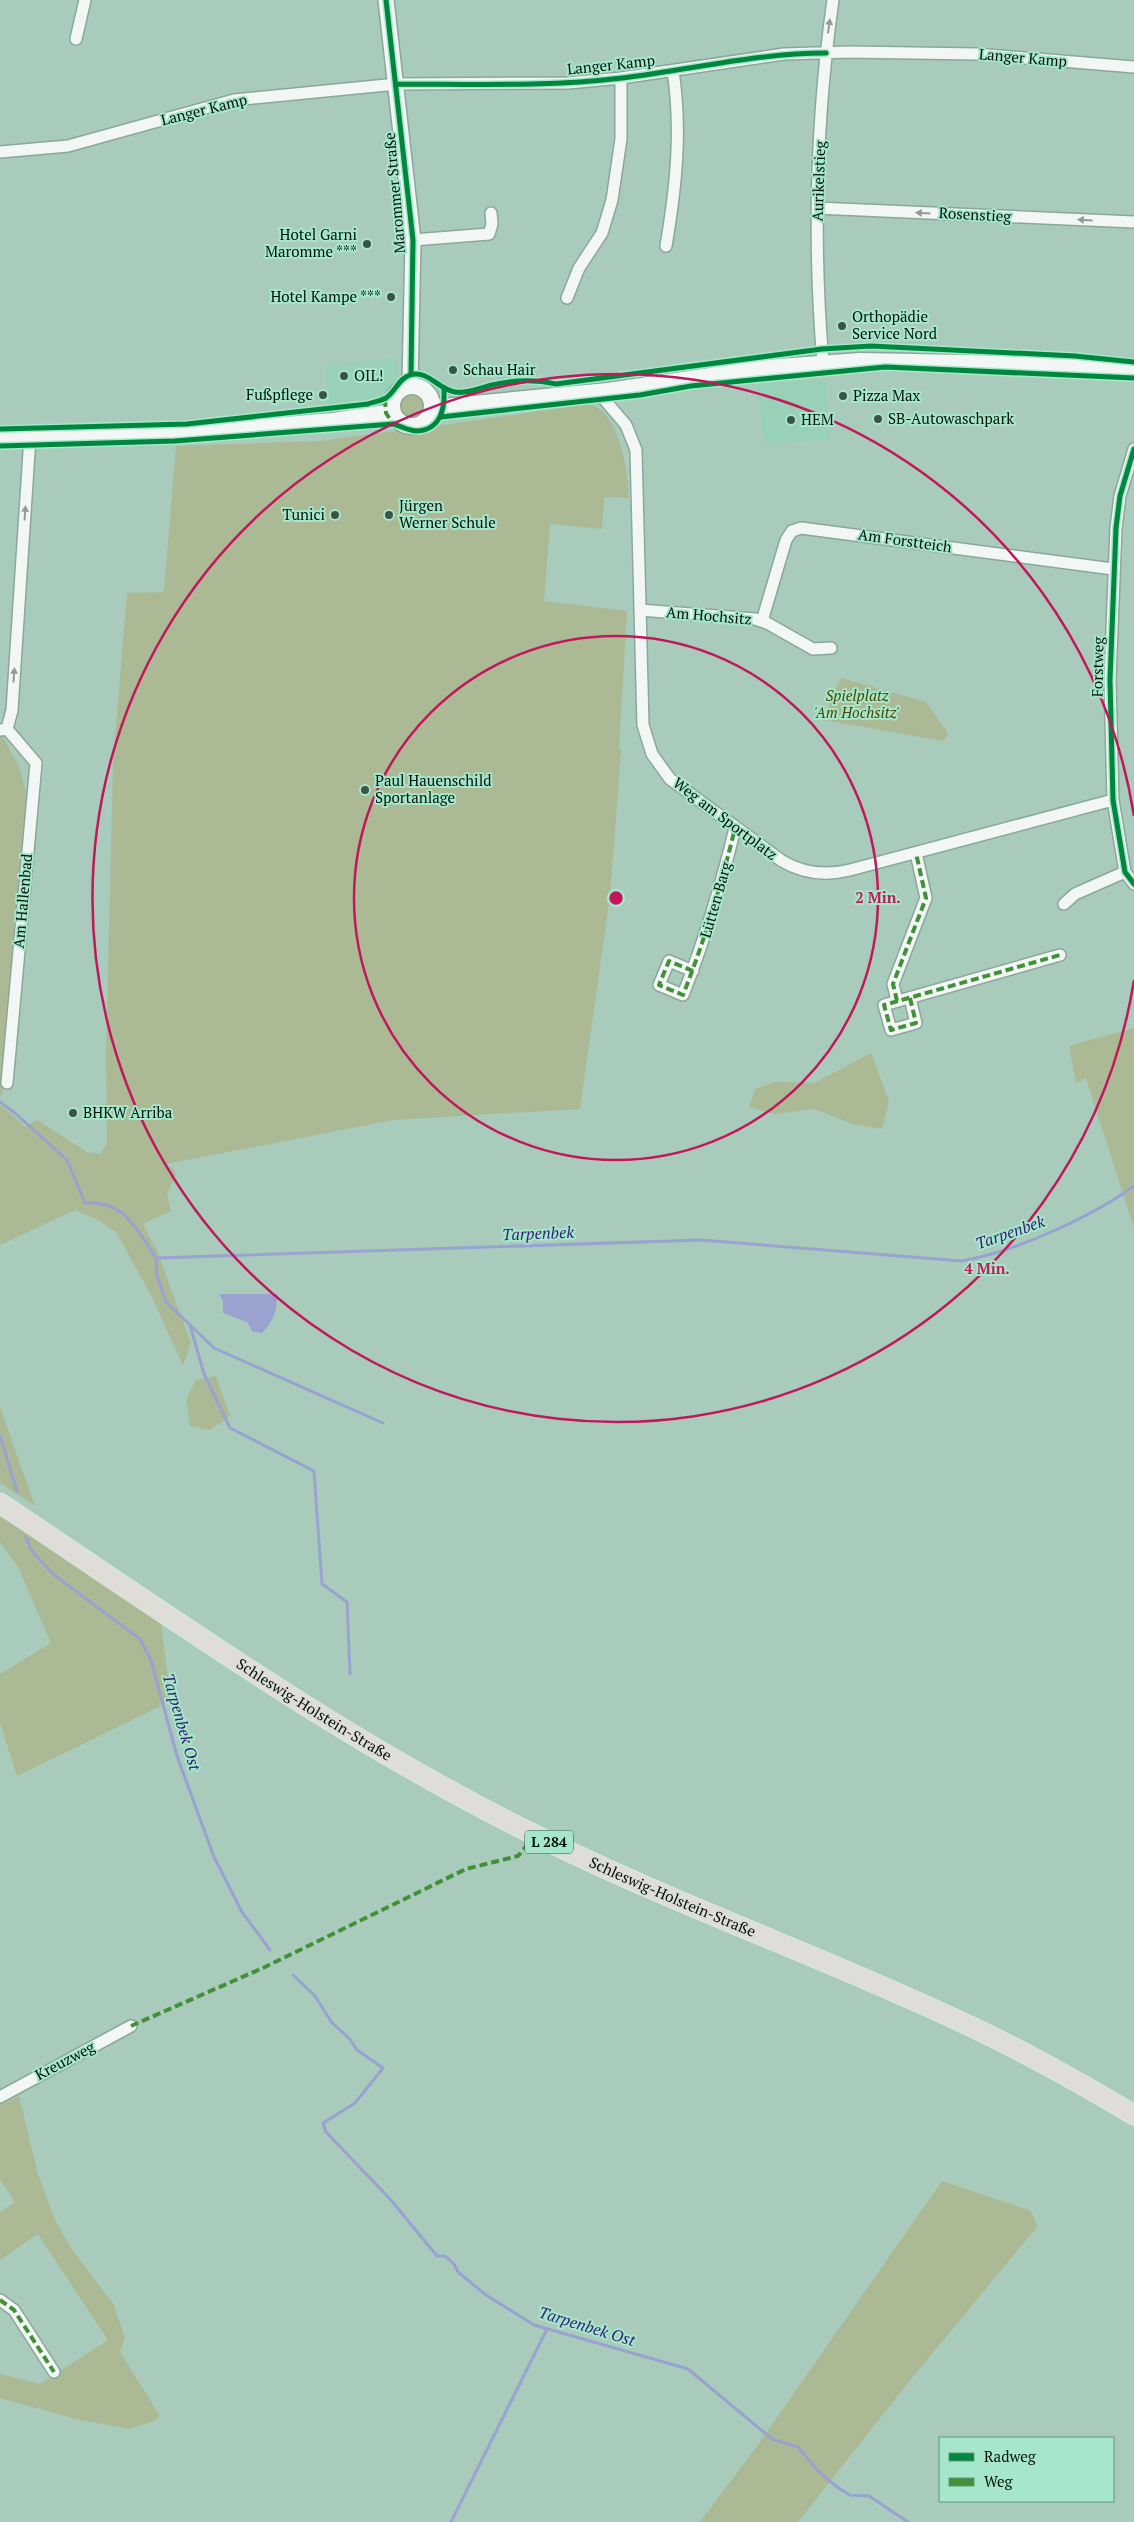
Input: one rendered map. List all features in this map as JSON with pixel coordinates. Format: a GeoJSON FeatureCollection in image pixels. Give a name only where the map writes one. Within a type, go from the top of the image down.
{"type":"FeatureCollection","features":[{"type":"Feature","properties":{"kind":"main road"},"geometry":{"type":"LineString","coordinates":[[432,408],[598,392],[765,368],[823,363],[903,360],[1062,365],[1134,370]]}},
{"type":"Feature","properties":{"kind":"main road"},"geometry":{"type":"LineString","coordinates":[[410,385],[424,390],[430,395],[432,408],[426,421],[416,426],[404,425],[392,412],[392,401],[395,394],[410,385]]}},
{"type":"Feature","properties":{"kind":"main road"},"geometry":{"type":"LineString","coordinates":[[0,437],[175,434],[333,421],[392,412]]}},
{"type":"Feature","properties":{"kind":"main road","name":"Schleswig-Holstein-Straße"},"geometry":{"type":"LineString","coordinates":[[0,1503],[228,1656],[383,1752],[487,1811],[616,1872],[975,2029],[1067,2076],[1134,2115]]}},
{"type":"Feature","properties":{"kind":"street"},"geometry":{"type":"LineString","coordinates":[[76,38],[85,0]]}},
{"type":"Feature","properties":{"kind":"street","name":"Marommer Straße"},"geometry":{"type":"LineString","coordinates":[[386,0],[397,84],[413,240],[410,385]]}},
{"type":"Feature","properties":{"kind":"street","name":"Aurikelstieg"},"geometry":{"type":"LineString","coordinates":[[823,363],[817,208],[826,53],[833,0]]}},
{"type":"Feature","properties":{"kind":"street","name":"Langer Kamp"},"geometry":{"type":"LineString","coordinates":[[0,152],[68,146],[234,100],[397,84],[549,84],[621,78],[753,57],[826,53],[976,54],[1134,67]]}},
{"type":"Feature","properties":{"kind":"street","name":"Langer Kamp"},"geometry":{"type":"LineString","coordinates":[[666,246],[678,146],[678,103],[673,71]]}},
{"type":"Feature","properties":{"kind":"street","name":"Langer Kamp"},"geometry":{"type":"LineString","coordinates":[[567,298],[578,268],[602,234],[612,200],[621,139],[621,78]]}},
{"type":"Feature","properties":{"kind":"street","name":"Rosenstieg"},"geometry":{"type":"LineString","coordinates":[[817,208],[1134,222]]}},
{"type":"Feature","properties":{"kind":"street","name":"Marommer Straße"},"geometry":{"type":"LineString","coordinates":[[413,240],[488,234],[492,224],[491,213]]}},
{"type":"Feature","properties":{"kind":"street","name":"Weg am Sportplatz"},"geometry":{"type":"LineString","coordinates":[[598,392],[626,425],[636,450],[643,725],[652,754],[674,783],[782,861],[813,873],[842,872],[1113,800]]}},
{"type":"Feature","properties":{"kind":"street","name":"Am Hallenbad"},"geometry":{"type":"LineString","coordinates":[[7,1083],[36,763],[3,730],[12,706],[30,436]]}},
{"type":"Feature","properties":{"kind":"street","name":"Forstweg"},"geometry":{"type":"LineString","coordinates":[[1134,449],[1120,496],[1113,569],[1110,680],[1113,800],[1125,872],[1134,884]]}},
{"type":"Feature","properties":{"kind":"street","name":"Am Forstteich"},"geometry":{"type":"LineString","coordinates":[[762,621],[786,540],[792,531],[801,528],[1113,569]]}},
{"type":"Feature","properties":{"kind":"street","name":"Am Hochsitz"},"geometry":{"type":"LineString","coordinates":[[640,610],[762,621],[812,649],[831,648]]}},
{"type":"Feature","properties":{"kind":"street","name":"Lütten Barg"},"geometry":{"type":"LineString","coordinates":[[693,971],[712,918],[736,828]]}},
{"type":"Feature","properties":{"kind":"street"},"geometry":{"type":"LineString","coordinates":[[897,1001],[893,984],[926,898],[916,853]]}},
{"type":"Feature","properties":{"kind":"street"},"geometry":{"type":"LineString","coordinates":[[1064,904],[1075,894],[1125,872]]}},
{"type":"Feature","properties":{"kind":"street"},"geometry":{"type":"LineString","coordinates":[[910,998],[916,1024],[891,1030],[884,1005],[1060,955]]}},
{"type":"Feature","properties":{"kind":"street","name":"Kreuzweg"},"geometry":{"type":"LineString","coordinates":[[0,2097],[130,2026]]}},
{"type":"Feature","properties":{"kind":"street"},"geometry":{"type":"LineString","coordinates":[[0,2300],[14,2310],[54,2372]]}},
{"type":"Feature","properties":{"kind":"shaded area","name":"OIL!"},"geometry":{"type":"Polygon","coordinates":[[[398,358],[397,381],[383,398],[369,404],[329,409],[325,365],[398,358]]]}},
{"type":"Feature","properties":{"kind":"shaded area"},"geometry":{"type":"Polygon","coordinates":[[[826,380],[829,440],[765,444],[757,384],[826,380]]]}},
{"type":"Feature","properties":{"kind":"green space"},"geometry":{"type":"Polygon","coordinates":[[[412,394],[421,397],[424,406],[421,415],[412,418],[403,415],[400,406],[403,397],[412,394]]]}},
{"type":"Feature","properties":{"kind":"green space","name":"Paul Hauenschild Sportanlage"},"geometry":{"type":"Polygon","coordinates":[[[589,404],[600,409],[615,430],[627,473],[629,498],[604,497],[602,529],[550,524],[544,601],[627,611],[619,748],[621,751],[610,895],[580,1109],[393,1120],[161,1165],[173,1168],[176,1174],[167,1194],[171,1211],[143,1224],[157,1251],[191,1343],[183,1366],[152,1297],[116,1232],[96,1219],[75,1210],[0,1245],[0,1105],[25,1127],[37,1120],[87,1152],[101,1154],[107,1142],[106,1056],[113,762],[127,593],[164,592],[176,446],[321,441],[401,430],[419,433],[436,426],[589,404]]]}},
{"type":"Feature","properties":{"kind":"green space","name":"Spielplatz 'Am Hochsitz'"},"geometry":{"type":"Polygon","coordinates":[[[841,678],[926,702],[948,733],[944,741],[823,720],[841,678]]]}},
{"type":"Feature","properties":{"kind":"green space"},"geometry":{"type":"Polygon","coordinates":[[[0,737],[3,737],[19,766],[27,796],[2,1096],[0,1095],[0,737]]]}},
{"type":"Feature","properties":{"kind":"green space"},"geometry":{"type":"Polygon","coordinates":[[[1134,1028],[1134,1228],[1086,1078],[1076,1083],[1069,1046],[1134,1028]]]}},
{"type":"Feature","properties":{"kind":"green space"},"geometry":{"type":"Polygon","coordinates":[[[871,1053],[889,1102],[882,1129],[853,1124],[814,1109],[774,1114],[749,1107],[755,1089],[774,1082],[814,1083],[871,1053]]]}},
{"type":"Feature","properties":{"kind":"green space"},"geometry":{"type":"Polygon","coordinates":[[[216,1376],[230,1416],[210,1430],[190,1426],[186,1399],[196,1380],[216,1376]]]}},
{"type":"Feature","properties":{"kind":"green space"},"geometry":{"type":"Polygon","coordinates":[[[0,1407],[35,1506],[0,1483],[0,1407]]]}},
{"type":"Feature","properties":{"kind":"green space"},"geometry":{"type":"Polygon","coordinates":[[[0,1516],[161,1624],[171,1701],[17,1776],[0,1723],[0,1674],[51,1643],[18,1567],[0,1542],[0,1516]]]}},
{"type":"Feature","properties":{"kind":"green space"},"geometry":{"type":"Polygon","coordinates":[[[19,2096],[38,2174],[54,2218],[71,2248],[114,2305],[125,2338],[120,2352],[160,2416],[154,2421],[129,2429],[76,2419],[0,2398],[0,2374],[40,2384],[108,2340],[38,2234],[0,2260],[0,2212],[15,2202],[0,2179],[0,2105],[19,2096]]]}},
{"type":"Feature","properties":{"kind":"green space"},"geometry":{"type":"Polygon","coordinates":[[[942,2181],[1031,2211],[1037,2227],[911,2379],[798,2522],[700,2522],[755,2449],[942,2181]]]}},
{"type":"Feature","properties":{"kind":"water"},"geometry":{"type":"Polygon","coordinates":[[[219,1294],[277,1294],[274,1315],[262,1333],[252,1331],[247,1322],[223,1313],[223,1301],[219,1294]]]}},
{"type":"Feature","properties":{"kind":"waterway","name":"Tarpenbek"},"geometry":{"type":"LineString","coordinates":[[0,1102],[67,1160],[85,1203],[99,1203],[120,1211],[135,1227],[156,1258],[701,1240],[962,1261],[1005,1250],[1052,1232],[1097,1210],[1134,1186]]}},
{"type":"Feature","properties":{"kind":"waterway"},"geometry":{"type":"LineString","coordinates":[[156,1258],[157,1275],[166,1302],[214,1348],[383,1423]]}},
{"type":"Feature","properties":{"kind":"waterway"},"geometry":{"type":"LineString","coordinates":[[190,1325],[204,1374],[230,1428],[314,1471],[322,1584],[347,1602],[350,1674]]}},
{"type":"Feature","properties":{"kind":"waterway","name":"Tarpenbek Ost"},"geometry":{"type":"LineString","coordinates":[[0,1436],[17,1491]]}},
{"type":"Feature","properties":{"kind":"waterway","name":"Tarpenbek Ost"},"geometry":{"type":"LineString","coordinates":[[26,1537],[31,1550],[53,1574],[140,1639],[151,1660],[177,1756],[214,1857],[242,1912],[270,1950]]}},
{"type":"Feature","properties":{"kind":"waterway","name":"Tarpenbek Ost"},"geometry":{"type":"LineString","coordinates":[[293,1975],[315,1996],[332,2023],[349,2038],[357,2050],[383,2068],[355,2103],[323,2123],[326,2132],[391,2200],[437,2256],[445,2256],[454,2264],[458,2272],[486,2295],[534,2325],[688,2369],[772,2439],[798,2447],[818,2471],[837,2487],[850,2495],[869,2496],[908,2522]]}},
{"type":"Feature","properties":{"kind":"waterway"},"geometry":{"type":"LineString","coordinates":[[451,2522],[547,2329]]}},
{"type":"Feature","properties":{"kind":"marked path"},"geometry":{"type":"LineString","coordinates":[[385,399],[386,413],[393,424]]}},
{"type":"Feature","properties":{"kind":"marked path"},"geometry":{"type":"LineString","coordinates":[[693,971],[669,961],[659,985],[683,995],[691,974],[698,953],[712,912],[735,828]]}},
{"type":"Feature","properties":{"kind":"marked path"},"geometry":{"type":"LineString","coordinates":[[897,1001],[893,984],[926,898],[916,853]]}},
{"type":"Feature","properties":{"kind":"marked path"},"geometry":{"type":"LineString","coordinates":[[910,998],[916,1023],[891,1030],[884,1005],[1060,955]]}},
{"type":"Feature","properties":{"kind":"marked path"},"geometry":{"type":"LineString","coordinates":[[131,2026],[265,1967],[466,1869],[518,1856],[530,1842],[532,1834]]}},
{"type":"Feature","properties":{"kind":"marked path"},"geometry":{"type":"LineString","coordinates":[[0,2300],[14,2310],[54,2372]]}},
{"type":"Feature","properties":{"kind":"cycle path"},"geometry":{"type":"LineString","coordinates":[[386,0],[413,240],[411,374]]}},
{"type":"Feature","properties":{"kind":"cycle path"},"geometry":{"type":"LineString","coordinates":[[397,84],[510,84],[594,81],[647,75],[749,59],[826,53]]}},
{"type":"Feature","properties":{"kind":"cycle path"},"geometry":{"type":"LineString","coordinates":[[0,429],[187,424],[368,404],[386,398],[403,379],[416,374],[427,377],[449,390],[464,392],[508,382],[532,381],[556,384],[822,349],[871,346],[1075,356],[1134,362]]}},
{"type":"Feature","properties":{"kind":"cycle path"},"geometry":{"type":"LineString","coordinates":[[441,417],[640,395],[691,386],[885,367],[1134,378]]}},
{"type":"Feature","properties":{"kind":"cycle path"},"geometry":{"type":"LineString","coordinates":[[0,446],[175,441],[393,424],[417,431],[425,430],[431,427],[440,417],[444,403],[444,389]]}},
{"type":"Feature","properties":{"kind":"cycle path"},"geometry":{"type":"LineString","coordinates":[[1134,449],[1120,496],[1116,528],[1110,680],[1113,800],[1125,872],[1134,884]]}},
{"type":"Feature","properties":{"kind":"place","name":"Hotel Garni Maromme ***"},"geometry":{"type":"Point","coordinates":[367,244]}},
{"type":"Feature","properties":{"kind":"place","name":"Hotel Kampe ***"},"geometry":{"type":"Point","coordinates":[391,297]}},
{"type":"Feature","properties":{"kind":"place","name":"Orthopädie Service Nord"},"geometry":{"type":"Point","coordinates":[842,326]}},
{"type":"Feature","properties":{"kind":"place","name":"Schau Hair"},"geometry":{"type":"Point","coordinates":[453,370]}},
{"type":"Feature","properties":{"kind":"place","name":"OIL!"},"geometry":{"type":"Point","coordinates":[344,376]}},
{"type":"Feature","properties":{"kind":"place","name":"Fußpflege"},"geometry":{"type":"Point","coordinates":[323,395]}},
{"type":"Feature","properties":{"kind":"place","name":"Pizza Max"},"geometry":{"type":"Point","coordinates":[843,396]}},
{"type":"Feature","properties":{"kind":"place","name":"SB-Autowaschpark"},"geometry":{"type":"Point","coordinates":[878,419]}},
{"type":"Feature","properties":{"kind":"place","name":"HEM"},"geometry":{"type":"Point","coordinates":[791,420]}},
{"type":"Feature","properties":{"kind":"place","name":"Tunici"},"geometry":{"type":"Point","coordinates":[335,515]}},
{"type":"Feature","properties":{"kind":"place","name":"Jürgen Werner Schule"},"geometry":{"type":"Point","coordinates":[389,515]}},
{"type":"Feature","properties":{"kind":"place","name":"Paul Hauenschild Sportanlage"},"geometry":{"type":"Point","coordinates":[365,790]}},
{"type":"Feature","properties":{"kind":"place","name":"BHKW Arriba"},"geometry":{"type":"Point","coordinates":[73,1113]}}]}
